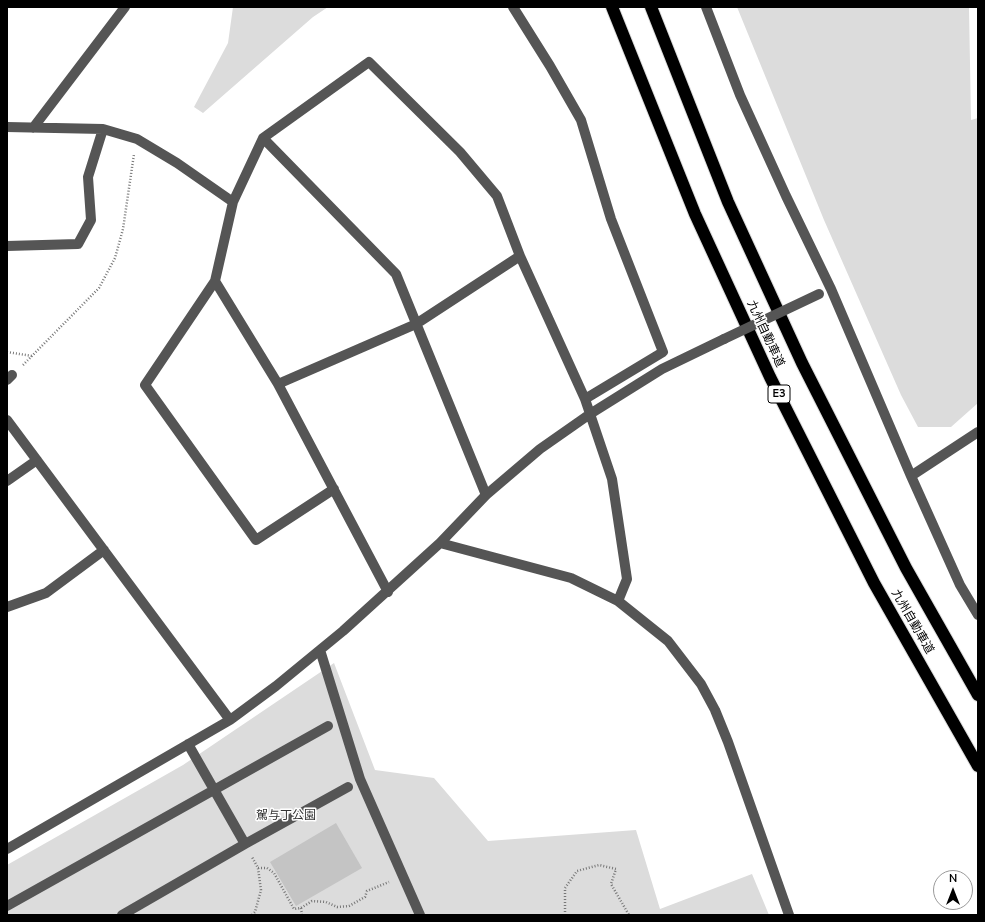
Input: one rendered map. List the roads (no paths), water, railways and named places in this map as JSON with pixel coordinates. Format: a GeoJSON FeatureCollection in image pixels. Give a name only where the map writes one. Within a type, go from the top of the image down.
{"type":"FeatureCollection","features":[{"type":"Feature","properties":{"kind":"highway","name":"九州自動車道"},"geometry":{"type":"LineString","coordinates":[[612,7],[695,214],[770,377],[874,583],[978,766]]}},
{"type":"Feature","properties":{"kind":"highway","name":"九州自動車道"},"geometry":{"type":"LineString","coordinates":[[651,7],[728,202],[802,363],[906,568],[978,695]]}},
{"type":"Feature","properties":{"kind":"street"},"geometry":{"type":"LineString","coordinates":[[33,128],[125,7]]}},
{"type":"Feature","properties":{"kind":"street"},"geometry":{"type":"LineString","coordinates":[[513,7],[550,66],[581,120],[611,219],[664,352],[585,399]]}},
{"type":"Feature","properties":{"kind":"street"},"geometry":{"type":"LineString","coordinates":[[706,7],[740,95],[786,196],[831,288],[911,476],[960,585],[978,615]]}},
{"type":"Feature","properties":{"kind":"street"},"geometry":{"type":"LineString","coordinates":[[334,489],[256,540],[145,385],[215,280],[233,202],[264,138],[369,62],[460,152],[497,196],[520,256],[585,399],[612,480],[627,579],[618,601]]}},
{"type":"Feature","properties":{"kind":"street"},"geometry":{"type":"LineString","coordinates":[[7,127],[103,129],[137,139],[177,163],[233,202]]}},
{"type":"Feature","properties":{"kind":"street"},"geometry":{"type":"LineString","coordinates":[[7,246],[78,244],[91,220],[88,177],[103,129]]}},
{"type":"Feature","properties":{"kind":"street"},"geometry":{"type":"LineString","coordinates":[[264,138],[396,274],[486,495]]}},
{"type":"Feature","properties":{"kind":"street"},"geometry":{"type":"LineString","coordinates":[[278,384],[416,324],[520,256]]}},
{"type":"Feature","properties":{"kind":"street"},"geometry":{"type":"LineString","coordinates":[[215,280],[278,384],[388,592]]}},
{"type":"Feature","properties":{"kind":"street"},"geometry":{"type":"LineString","coordinates":[[7,849],[230,720],[320,650],[388,592],[440,543],[486,495],[540,449],[590,414],[662,369],[831,288]]}},
{"type":"Feature","properties":{"kind":"street"},"geometry":{"type":"LineString","coordinates":[[7,420],[230,720]]}},
{"type":"Feature","properties":{"kind":"street"},"geometry":{"type":"LineString","coordinates":[[911,476],[978,432]]}},
{"type":"Feature","properties":{"kind":"street"},"geometry":{"type":"LineString","coordinates":[[7,481],[37,460]]}},
{"type":"Feature","properties":{"kind":"street"},"geometry":{"type":"LineString","coordinates":[[440,543],[571,578],[618,601],[668,641],[701,684],[728,742],[789,915]]}},
{"type":"Feature","properties":{"kind":"street"},"geometry":{"type":"LineString","coordinates":[[7,607],[46,593],[104,550]]}},
{"type":"Feature","properties":{"kind":"street"},"geometry":{"type":"LineString","coordinates":[[320,650],[360,779],[420,915]]}},
{"type":"Feature","properties":{"kind":"street"},"geometry":{"type":"LineString","coordinates":[[7,906],[328,726]]}},
{"type":"Feature","properties":{"kind":"street"},"geometry":{"type":"LineString","coordinates":[[188,744],[245,844]]}},
{"type":"Feature","properties":{"kind":"street"},"geometry":{"type":"LineString","coordinates":[[122,915],[348,787]]}},
{"type":"Feature","properties":{"kind":"park label","name":"駕与丁公園"},"geometry":{"type":"Point","coordinates":[286,816]}}]}
